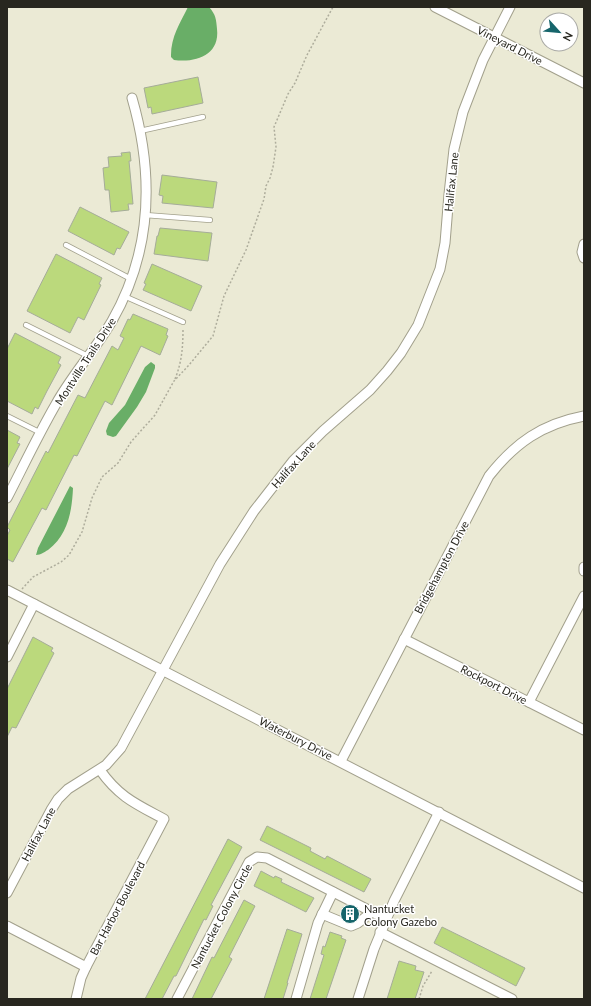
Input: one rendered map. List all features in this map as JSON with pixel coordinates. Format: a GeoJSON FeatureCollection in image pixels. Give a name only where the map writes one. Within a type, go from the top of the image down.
{"type":"FeatureCollection","features":[{"type":"Feature","properties":{"kind":"street","name":"Vineyard Drive"},"geometry":{"type":"LineString","coordinates":[[435,7],[584,83]]}},
{"type":"Feature","properties":{"kind":"street","name":"Halifax Lane"},"geometry":{"type":"LineString","coordinates":[[7,893],[58,799],[77,782],[100,770],[115,757],[121,748],[220,564],[236,537],[268,492],[293,461],[323,431],[370,390],[387,371],[418,325],[440,269],[445,243],[454,149],[463,112],[472,84],[510,7]]}},
{"type":"Feature","properties":{"kind":"street","name":"Montville Trails Drive"},"geometry":{"type":"LineString","coordinates":[[7,498],[56,404],[112,322],[131,279],[140,248],[145,215],[146,173],[140,131],[132,98]]}},
{"type":"Feature","properties":{"kind":"street"},"geometry":{"type":"LineString","coordinates":[[584,244],[582,252],[584,258]]}},
{"type":"Feature","properties":{"kind":"street","name":"Bridgehampton Drive"},"geometry":{"type":"LineString","coordinates":[[340,761],[489,476],[500,462],[521,443],[540,430],[556,423],[584,416]]}},
{"type":"Feature","properties":{"kind":"street","name":"Waterbury Drive"},"geometry":{"type":"LineString","coordinates":[[7,590],[584,888]]}},
{"type":"Feature","properties":{"kind":"street"},"geometry":{"type":"LineString","coordinates":[[529,702],[584,596]]}},
{"type":"Feature","properties":{"kind":"street"},"geometry":{"type":"LineString","coordinates":[[7,657],[34,604]]}},
{"type":"Feature","properties":{"kind":"street","name":"Rockport Drive"},"geometry":{"type":"LineString","coordinates":[[404,638],[584,730]]}},
{"type":"Feature","properties":{"kind":"street","name":"Bar Harbor Boulevard"},"geometry":{"type":"LineString","coordinates":[[76,999],[80,978],[164,819],[118,792],[100,770]]}},
{"type":"Feature","properties":{"kind":"street"},"geometry":{"type":"LineString","coordinates":[[358,999],[380,932],[402,884],[439,812]]}},
{"type":"Feature","properties":{"kind":"street","name":"Nantucket Colony Circle"},"geometry":{"type":"LineString","coordinates":[[177,999],[249,862],[253,858],[262,856],[267,858],[386,919]]}},
{"type":"Feature","properties":{"kind":"street"},"geometry":{"type":"LineString","coordinates":[[296,999],[317,925],[333,892]]}},
{"type":"Feature","properties":{"kind":"street"},"geometry":{"type":"LineString","coordinates":[[322,914],[351,926],[372,912]]}},
{"type":"Feature","properties":{"kind":"street"},"geometry":{"type":"LineString","coordinates":[[7,926],[86,967]]}},
{"type":"Feature","properties":{"kind":"street"},"geometry":{"type":"LineString","coordinates":[[380,932],[512,999]]}},
{"type":"Feature","properties":{"kind":"lane"},"geometry":{"type":"LineString","coordinates":[[140,131],[203,117]]}},
{"type":"Feature","properties":{"kind":"lane"},"geometry":{"type":"LineString","coordinates":[[145,215],[210,220]]}},
{"type":"Feature","properties":{"kind":"lane"},"geometry":{"type":"LineString","coordinates":[[66,245],[131,279]]}},
{"type":"Feature","properties":{"kind":"lane"},"geometry":{"type":"LineString","coordinates":[[124,296],[183,322]]}},
{"type":"Feature","properties":{"kind":"lane"},"geometry":{"type":"LineString","coordinates":[[26,325],[88,356]]}},
{"type":"Feature","properties":{"kind":"lane"},"geometry":{"type":"LineString","coordinates":[[7,416],[41,433]]}},
{"type":"Feature","properties":{"kind":"path"},"geometry":{"type":"LineString","coordinates":[[174,381],[213,336],[224,296],[246,250],[264,199],[266,186],[273,167],[276,147],[274,127],[307,55],[333,7]]}},
{"type":"Feature","properties":{"kind":"path"},"geometry":{"type":"LineString","coordinates":[[17,595],[33,577],[62,562],[69,555],[82,532],[92,498],[102,477],[118,463],[131,442],[155,415],[174,381],[180,366],[183,350],[183,322]]}},
{"type":"Feature","properties":{"kind":"path"},"geometry":{"type":"LineString","coordinates":[[419,999],[423,986],[432,971]]}},
{"type":"Feature","properties":{"kind":"shaded area"},"geometry":{"type":"Polygon","coordinates":[[[188,7],[209,7],[215,17],[217,38],[211,51],[205,55],[190,60],[174,60],[171,57],[171,48],[176,30],[188,7]]]}},
{"type":"Feature","properties":{"kind":"shaded area"},"geometry":{"type":"Polygon","coordinates":[[[151,362],[155,365],[155,368],[146,392],[137,407],[116,436],[113,437],[107,435],[106,431],[109,423],[125,405],[145,367],[151,362]]]}},
{"type":"Feature","properties":{"kind":"shaded area"},"geometry":{"type":"Polygon","coordinates":[[[70,486],[73,488],[68,522],[55,544],[48,550],[36,555],[38,548],[70,486]]]}},
{"type":"Feature","properties":{"kind":"building"},"geometry":{"type":"Polygon","coordinates":[[[198,77],[203,103],[152,114],[151,107],[148,108],[144,88],[198,77]]]}},
{"type":"Feature","properties":{"kind":"building"},"geometry":{"type":"Polygon","coordinates":[[[130,152],[131,161],[129,161],[133,204],[128,204],[129,210],[111,212],[109,190],[105,190],[103,168],[109,167],[108,157],[122,156],[121,153],[130,152]]]}},
{"type":"Feature","properties":{"kind":"building"},"geometry":{"type":"Polygon","coordinates":[[[162,175],[217,182],[213,208],[162,203],[163,196],[159,195],[162,175]]]}},
{"type":"Feature","properties":{"kind":"building"},"geometry":{"type":"Polygon","coordinates":[[[80,207],[129,232],[120,249],[117,248],[114,255],[68,231],[80,207]]]}},
{"type":"Feature","properties":{"kind":"building"},"geometry":{"type":"Polygon","coordinates":[[[160,228],[212,233],[208,261],[154,254],[160,228]]]}},
{"type":"Feature","properties":{"kind":"building"},"geometry":{"type":"Polygon","coordinates":[[[56,254],[102,278],[99,284],[101,285],[84,320],[78,317],[70,333],[27,311],[56,254]]]}},
{"type":"Feature","properties":{"kind":"building"},"geometry":{"type":"Polygon","coordinates":[[[152,264],[202,286],[191,311],[143,290],[146,284],[144,283],[152,264]]]}},
{"type":"Feature","properties":{"kind":"building"},"geometry":{"type":"Polygon","coordinates":[[[133,314],[168,329],[166,335],[168,336],[160,355],[141,346],[112,405],[105,401],[77,456],[74,455],[46,510],[42,508],[13,562],[7,559],[7,536],[10,530],[7,527],[46,451],[48,453],[78,395],[85,398],[112,346],[118,350],[124,338],[120,336],[128,319],[130,320],[133,314]]]}},
{"type":"Feature","properties":{"kind":"building"},"geometry":{"type":"Polygon","coordinates":[[[15,333],[61,357],[58,363],[61,365],[38,409],[35,407],[32,414],[7,401],[7,349],[15,333]]]}},
{"type":"Feature","properties":{"kind":"building"},"geometry":{"type":"Polygon","coordinates":[[[7,430],[20,437],[17,443],[20,444],[7,469],[7,430]]]}},
{"type":"Feature","properties":{"kind":"building"},"geometry":{"type":"Polygon","coordinates":[[[33,637],[53,648],[51,651],[54,653],[16,728],[12,727],[7,737],[7,689],[33,637]]]}},
{"type":"Feature","properties":{"kind":"building"},"geometry":{"type":"Polygon","coordinates":[[[267,826],[311,848],[310,851],[325,859],[327,856],[371,879],[364,892],[260,840],[267,826]]]}},
{"type":"Feature","properties":{"kind":"building"},"geometry":{"type":"Polygon","coordinates":[[[228,839],[242,847],[211,905],[213,906],[206,920],[204,919],[176,976],[174,976],[162,999],[145,999],[228,839]]]}},
{"type":"Feature","properties":{"kind":"building"},"geometry":{"type":"Polygon","coordinates":[[[261,871],[274,878],[275,876],[282,879],[281,882],[314,898],[306,912],[254,886],[261,871]]]}},
{"type":"Feature","properties":{"kind":"building"},"geometry":{"type":"Polygon","coordinates":[[[244,900],[255,906],[229,957],[232,959],[211,999],[192,999],[212,957],[214,958],[244,900]]]}},
{"type":"Feature","properties":{"kind":"building","name":"Nantucket Colony Gazebo"},"geometry":{"type":"Polygon","coordinates":[[[350,908],[354,910],[356,914],[354,918],[350,920],[346,918],[344,914],[346,910],[350,908]]]}},
{"type":"Feature","properties":{"kind":"building"},"geometry":{"type":"Polygon","coordinates":[[[442,927],[525,968],[516,986],[434,943],[442,927]]]}},
{"type":"Feature","properties":{"kind":"building"},"geometry":{"type":"Polygon","coordinates":[[[287,929],[302,934],[283,999],[264,999],[287,929]]]}},
{"type":"Feature","properties":{"kind":"building"},"geometry":{"type":"Polygon","coordinates":[[[330,932],[342,936],[341,938],[346,940],[326,999],[310,999],[324,955],[321,954],[323,946],[325,947],[330,932]]]}},
{"type":"Feature","properties":{"kind":"building"},"geometry":{"type":"Polygon","coordinates":[[[399,961],[416,966],[415,970],[424,972],[415,999],[387,999],[399,961]]]}},
{"type":"Feature","properties":{"kind":"place","name":"Nantucket Colony Gazebo"},"geometry":{"type":"Point","coordinates":[350,914]}}]}
